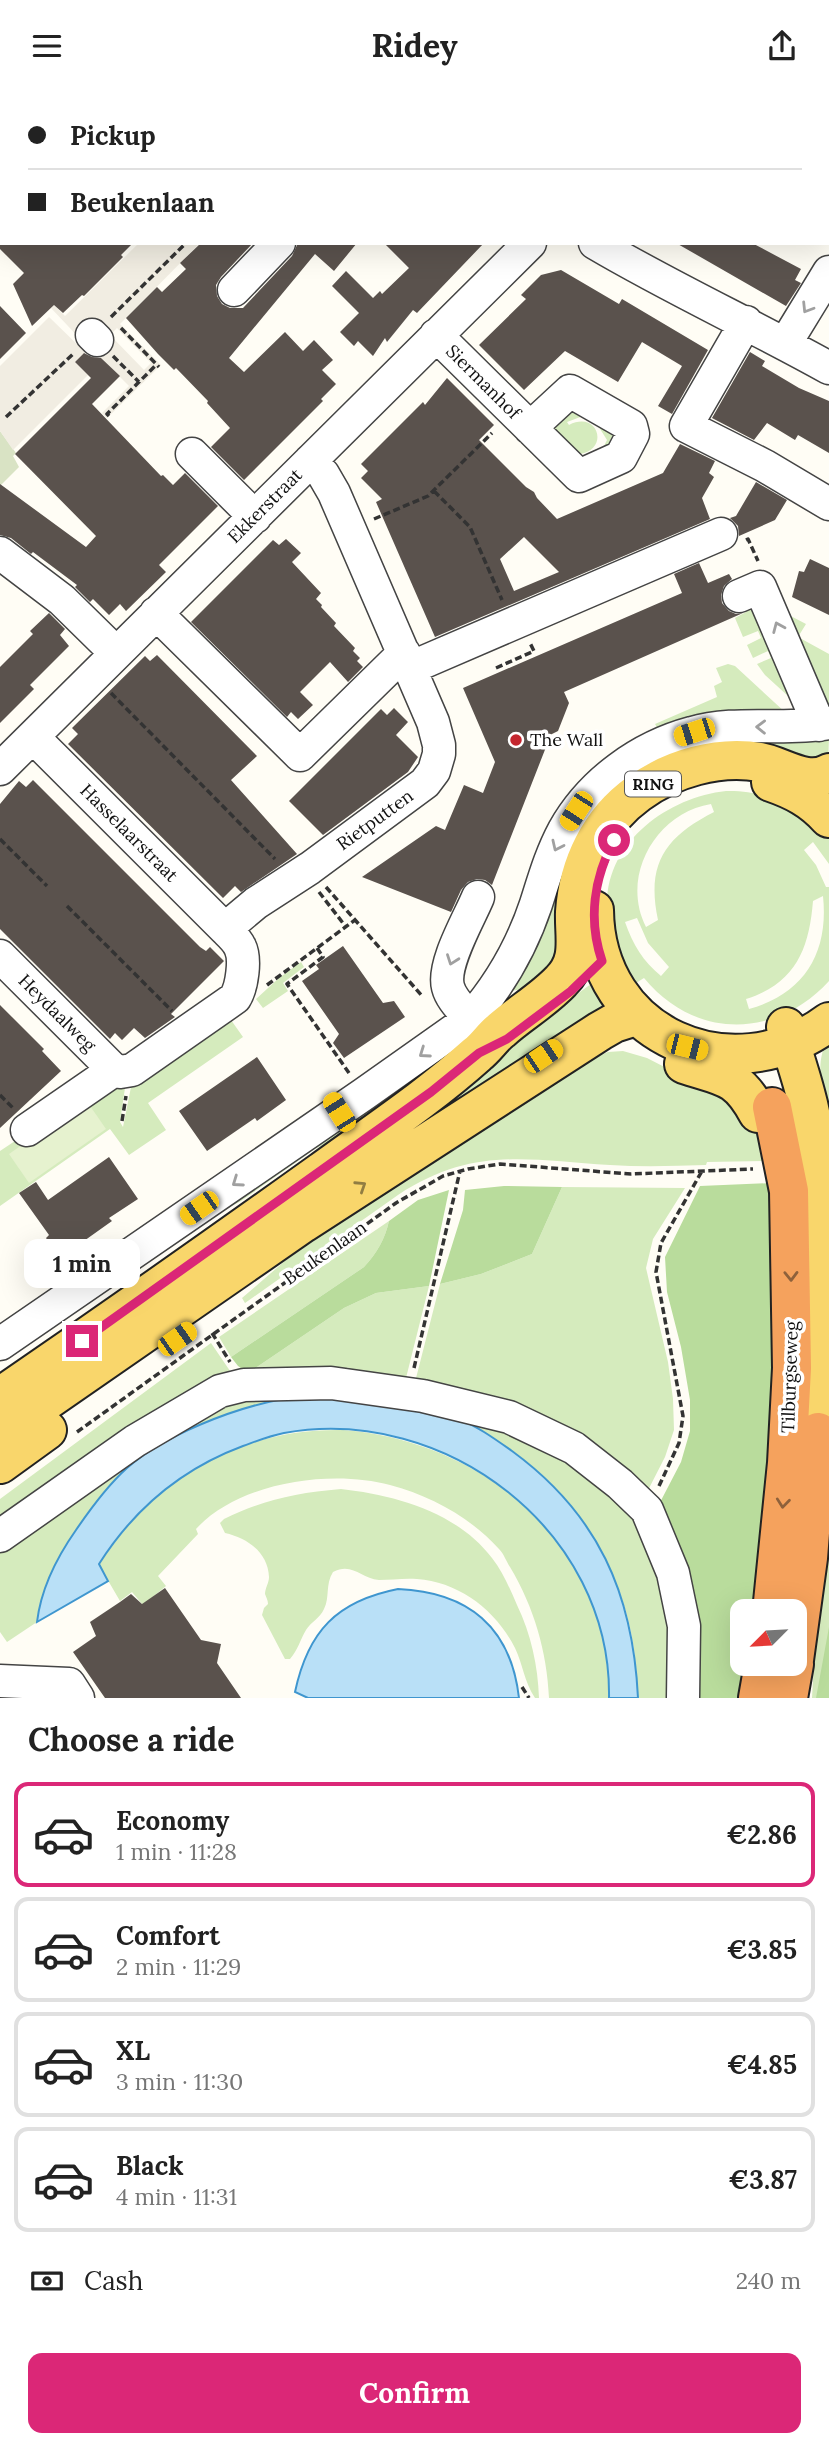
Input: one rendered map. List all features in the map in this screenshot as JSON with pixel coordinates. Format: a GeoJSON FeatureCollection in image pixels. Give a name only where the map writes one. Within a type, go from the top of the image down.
{"type":"FeatureCollection","features":[{"type":"Feature","properties":{"kind":"highway","name":"Tilburgseweg"},"geometry":{"type":"LineString","coordinates":[[758,1112],[786,1167],[789,1191],[792,1368],[787,1463],[773,1599]]}},
{"type":"Feature","properties":{"kind":"highway","name":"Tilburgseweg"},"geometry":{"type":"LineString","coordinates":[[802,1599],[818,1431]]}},
{"type":"Feature","properties":{"kind":"highway"},"geometry":{"type":"LineString","coordinates":[[758,1698],[762,1677]]}},
{"type":"Feature","properties":{"kind":"highway","name":"Tilburgseweg"},"geometry":{"type":"LineString","coordinates":[[788,1698],[792,1677]]}},
{"type":"Feature","properties":{"kind":"main road","name":"Beukenlaan"},"geometry":{"type":"LineString","coordinates":[[478,1025],[500,1030],[549,993],[565,977],[578,949],[575,916],[584,865],[598,836],[622,805],[661,779],[704,763],[761,762],[814,779],[824,795]]}},
{"type":"Feature","properties":{"kind":"main road","name":"RING"},"geometry":{"type":"LineString","coordinates":[[824,795],[761,778],[728,776],[688,783],[668,792],[623,826],[614,840],[597,882],[594,897],[595,926],[602,961],[626,1020],[687,1047],[723,1054],[758,1112],[803,1033],[808,1016],[829,1000]]}},
{"type":"Feature","properties":{"kind":"main road","name":"Beukenlaan"},"geometry":{"type":"LineString","coordinates":[[478,1025],[507,1039],[545,1012],[602,961]]}},
{"type":"Feature","properties":{"kind":"main road","name":"RING"},"geometry":{"type":"LineString","coordinates":[[626,1020],[638,999],[683,1027],[718,1037],[803,1033]]}},
{"type":"Feature","properties":{"kind":"main road","name":"Beukenlaan"},"geometry":{"type":"LineString","coordinates":[[0,1397],[286,1216],[532,1076],[600,1031],[626,1020]]}},
{"type":"Feature","properties":{"kind":"main road","name":"Beukenlaan"},"geometry":{"type":"LineString","coordinates":[[0,1433],[286,1216],[431,1092],[478,1025]]}},
{"type":"Feature","properties":{"kind":"main road","name":"Tilburgseweg"},"geometry":{"type":"LineString","coordinates":[[803,1033],[815,1149],[816,1196],[821,1211],[823,1367],[818,1431]]}},
{"type":"Feature","properties":{"kind":"main road"},"geometry":{"type":"LineString","coordinates":[[0,1370],[210,1228],[286,1216]]}},
{"type":"Feature","properties":{"kind":"main road"},"geometry":{"type":"LineString","coordinates":[[0,1464],[220,1309],[250,1283],[286,1216]]}},
{"type":"Feature","properties":{"kind":"street"},"geometry":{"type":"LineString","coordinates":[[234,290],[277,245]]}},
{"type":"Feature","properties":{"kind":"street","name":"Ekkerstraat"},"geometry":{"type":"LineString","coordinates":[[0,769],[528,245]]}},
{"type":"Feature","properties":{"kind":"street"},"geometry":{"type":"LineString","coordinates":[[598,245],[631,265],[746,322],[829,368]]}},
{"type":"Feature","properties":{"kind":"street"},"geometry":{"type":"LineString","coordinates":[[785,344],[829,272]]}},
{"type":"Feature","properties":{"kind":"street"},"geometry":{"type":"LineString","coordinates":[[746,322],[686,426],[765,466],[829,504]]}},
{"type":"Feature","properties":{"kind":"street","name":"Siermanhof"},"geometry":{"type":"LineString","coordinates":[[436,335],[530,428]]}},
{"type":"Feature","properties":{"kind":"street"},"geometry":{"type":"LineString","coordinates":[[192,454],[255,517]]}},
{"type":"Feature","properties":{"kind":"street","name":"Rietputten"},"geometry":{"type":"LineString","coordinates":[[225,929],[256,903],[302,873],[418,788],[434,771],[439,754],[437,733],[334,493],[323,474],[310,461]]}},
{"type":"Feature","properties":{"kind":"street"},"geometry":{"type":"LineString","coordinates":[[156,614],[300,755],[407,661],[513,624],[729,539]]}},
{"type":"Feature","properties":{"kind":"street"},"geometry":{"type":"LineString","coordinates":[[0,553],[62,600],[116,653]]}},
{"type":"Feature","properties":{"kind":"street"},"geometry":{"type":"LineString","coordinates":[[739,596],[760,587],[824,724]]}},
{"type":"Feature","properties":{"kind":"street","name":"Beukenlaan"},"geometry":{"type":"LineString","coordinates":[[0,1343],[194,1200],[344,1100],[478,1025],[523,937],[545,871],[565,829],[576,811],[607,778],[647,750],[694,732],[725,727],[824,724]]}},
{"type":"Feature","properties":{"kind":"street","name":"Hasselaarstraat"},"geometry":{"type":"LineString","coordinates":[[27,1131],[121,1077],[235,999],[240,985],[242,950],[225,929],[33,737]]}},
{"type":"Feature","properties":{"kind":"street"},"geometry":{"type":"LineString","coordinates":[[478,897],[447,977],[448,988],[454,1000],[478,1025]]}},
{"type":"Feature","properties":{"kind":"street","name":"Heydaalweg"},"geometry":{"type":"LineString","coordinates":[[0,956],[121,1077]]}},
{"type":"Feature","properties":{"kind":"street"},"geometry":{"type":"LineString","coordinates":[[0,1537],[135,1441],[220,1391],[244,1385],[331,1383],[408,1394],[509,1417],[574,1448],[620,1484],[647,1510],[673,1573],[684,1626],[683,1698]]}},
{"type":"Feature","properties":{"kind":"street"},"geometry":{"type":"LineString","coordinates":[[3,1675],[69,1684],[78,1698]]}},
{"type":"Feature","properties":{"kind":"path"},"geometry":{"type":"LineString","coordinates":[[6,417],[95,335],[184,245]]}},
{"type":"Feature","properties":{"kind":"path"},"geometry":{"type":"LineString","coordinates":[[95,335],[158,366],[107,414],[109,416]]}},
{"type":"Feature","properties":{"kind":"path"},"geometry":{"type":"LineString","coordinates":[[95,335],[139,382]]}},
{"type":"Feature","properties":{"kind":"path"},"geometry":{"type":"LineString","coordinates":[[370,521],[428,496],[492,433]]}},
{"type":"Feature","properties":{"kind":"path"},"geometry":{"type":"LineString","coordinates":[[434,491],[470,527],[513,624]]}},
{"type":"Feature","properties":{"kind":"path"},"geometry":{"type":"LineString","coordinates":[[729,539],[748,539],[759,563]]}},
{"type":"Feature","properties":{"kind":"path"},"geometry":{"type":"LineString","coordinates":[[496,668],[534,651]]}},
{"type":"Feature","properties":{"kind":"path"},"geometry":{"type":"LineString","coordinates":[[106,688],[355,920],[426,1000]]}},
{"type":"Feature","properties":{"kind":"path"},"geometry":{"type":"LineString","coordinates":[[0,839],[47,886]]}},
{"type":"Feature","properties":{"kind":"path"},"geometry":{"type":"LineString","coordinates":[[302,873],[346,927]]}},
{"type":"Feature","properties":{"kind":"path"},"geometry":{"type":"LineString","coordinates":[[67,907],[181,1020]]}},
{"type":"Feature","properties":{"kind":"path"},"geometry":{"type":"LineString","coordinates":[[259,991],[355,920]]}},
{"type":"Feature","properties":{"kind":"path"},"geometry":{"type":"LineString","coordinates":[[317,948],[323,957],[287,984],[344,1100]]}},
{"type":"Feature","properties":{"kind":"path"},"geometry":{"type":"LineString","coordinates":[[121,1077],[122,1121]]}},
{"type":"Feature","properties":{"kind":"path","name":"Beukenlaan"},"geometry":{"type":"LineString","coordinates":[[69,1438],[396,1203],[443,1176],[500,1164],[631,1174],[702,1171],[758,1112]]}},
{"type":"Feature","properties":{"kind":"path"},"geometry":{"type":"LineString","coordinates":[[408,1394],[460,1171]]}},
{"type":"Feature","properties":{"kind":"path"},"geometry":{"type":"LineString","coordinates":[[647,1510],[679,1443],[684,1416],[656,1272],[662,1243],[702,1171]]}},
{"type":"Feature","properties":{"kind":"path"},"geometry":{"type":"LineString","coordinates":[[212,1333],[244,1385]]}},
{"type":"Feature","properties":{"kind":"path"},"geometry":{"type":"LineString","coordinates":[[522,1687],[529,1698]]}},
{"type":"Feature","properties":{"kind":"green space"},"geometry":{"type":"Polygon","coordinates":[[[567,404],[623,435],[600,454],[607,440],[597,424],[583,416],[567,422],[569,425],[587,422],[597,432],[595,445],[580,454],[581,465],[547,427],[567,404]]]}},
{"type":"Feature","properties":{"kind":"green space"},"geometry":{"type":"Polygon","coordinates":[[[0,431],[16,453],[13,456],[19,467],[0,486],[0,431]]]}},
{"type":"Feature","properties":{"kind":"green space"},"geometry":{"type":"Polygon","coordinates":[[[750,601],[797,694],[788,696],[757,664],[771,658],[768,651],[753,658],[747,645],[761,638],[758,631],[743,637],[735,618],[746,612],[742,603],[750,601]]]}},
{"type":"Feature","properties":{"kind":"green space"},"geometry":{"type":"Polygon","coordinates":[[[785,613],[806,624],[798,637],[829,654],[829,708],[826,709],[785,613]]]}},
{"type":"Feature","properties":{"kind":"green space"},"geometry":{"type":"Polygon","coordinates":[[[728,664],[735,666],[786,713],[658,729],[655,724],[717,697],[714,686],[722,682],[716,668],[728,664]]]}},
{"type":"Feature","properties":{"kind":"green space"},"geometry":{"type":"Polygon","coordinates":[[[829,737],[828,764],[800,764],[755,753],[711,753],[668,765],[631,787],[600,818],[579,856],[571,881],[565,946],[554,973],[542,983],[499,991],[498,988],[513,967],[525,964],[542,930],[568,850],[580,829],[612,791],[653,763],[699,745],[736,740],[829,737]]]}},
{"type":"Feature","properties":{"kind":"green space"},"geometry":{"type":"Polygon","coordinates":[[[726,791],[757,794],[793,811],[829,836],[829,864],[813,842],[804,850],[816,865],[826,887],[829,887],[829,981],[808,1000],[785,1014],[761,1022],[736,1025],[687,1013],[664,998],[644,978],[628,988],[608,914],[610,881],[630,842],[645,826],[663,813],[683,802],[726,791]],[[711,804],[691,810],[674,820],[659,833],[648,850],[637,888],[639,907],[646,927],[658,920],[655,883],[663,854],[683,832],[714,812],[711,804]],[[823,896],[813,901],[808,934],[797,962],[777,984],[746,999],[749,1009],[785,993],[809,968],[822,936],[824,917],[823,896]],[[637,918],[625,922],[639,952],[661,976],[669,967],[648,943],[637,918]]]}},
{"type":"Feature","properties":{"kind":"green space"},"geometry":{"type":"Polygon","coordinates":[[[301,962],[304,967],[283,983],[288,991],[263,1008],[256,999],[301,962]]]}},
{"type":"Feature","properties":{"kind":"green space"},"geometry":{"type":"Polygon","coordinates":[[[595,981],[612,1003],[380,1154],[543,1019],[595,981]]]}},
{"type":"Feature","properties":{"kind":"green space"},"geometry":{"type":"Polygon","coordinates":[[[520,1002],[359,1127],[315,1149],[241,1201],[206,1220],[520,1002]]]}},
{"type":"Feature","properties":{"kind":"green space"},"geometry":{"type":"Polygon","coordinates":[[[231,1020],[243,1037],[148,1103],[166,1130],[129,1155],[110,1129],[0,1206],[0,1151],[24,1135],[116,1088],[125,1088],[120,1122],[123,1127],[131,1087],[231,1020]]]}},
{"type":"Feature","properties":{"kind":"green space"},"geometry":{"type":"Polygon","coordinates":[[[829,1038],[829,1115],[820,1066],[829,1038]]]}},
{"type":"Feature","properties":{"kind":"green space"},"geometry":{"type":"Polygon","coordinates":[[[623,1051],[647,1058],[746,1109],[770,1161],[646,1166],[526,1159],[476,1163],[451,1169],[425,1179],[398,1195],[245,1303],[242,1298],[286,1260],[414,1171],[593,1058],[608,1052],[623,1051]]]}},
{"type":"Feature","properties":{"kind":"green space"},"geometry":{"type":"Polygon","coordinates":[[[86,1100],[106,1129],[29,1183],[9,1154],[86,1100]]]}},
{"type":"Feature","properties":{"kind":"green space"},"geometry":{"type":"Polygon","coordinates":[[[773,1183],[779,1367],[760,1599],[730,1599],[730,1677],[748,1677],[744,1698],[691,1698],[655,1512],[681,1462],[690,1431],[690,1400],[681,1347],[667,1292],[665,1257],[700,1186],[773,1183]]]}},
{"type":"Feature","properties":{"kind":"green space"},"geometry":{"type":"Polygon","coordinates":[[[504,1186],[562,1187],[532,1254],[481,1274],[440,1284],[463,1210],[465,1190],[504,1186]]]}},
{"type":"Feature","properties":{"kind":"green space"},"geometry":{"type":"Polygon","coordinates":[[[562,1187],[685,1188],[653,1239],[646,1268],[668,1362],[674,1430],[665,1457],[643,1500],[621,1477],[414,1386],[440,1284],[481,1274],[532,1254],[562,1187]]]}},
{"type":"Feature","properties":{"kind":"green space"},"geometry":{"type":"Polygon","coordinates":[[[449,1190],[429,1286],[376,1293],[344,1308],[248,1373],[238,1366],[231,1357],[364,1267],[380,1245],[389,1221],[418,1200],[449,1190]]]}},
{"type":"Feature","properties":{"kind":"green space"},"geometry":{"type":"Polygon","coordinates":[[[389,1221],[380,1245],[364,1267],[231,1357],[219,1337],[389,1221]]]}},
{"type":"Feature","properties":{"kind":"green space"},"geometry":{"type":"Polygon","coordinates":[[[429,1286],[404,1386],[356,1380],[348,1367],[338,1378],[248,1373],[344,1308],[376,1293],[429,1286]]]}},
{"type":"Feature","properties":{"kind":"green space"},"geometry":{"type":"Polygon","coordinates":[[[211,1343],[243,1390],[258,1397],[300,1388],[328,1387],[361,1389],[434,1402],[538,1434],[584,1462],[630,1502],[646,1522],[656,1541],[670,1584],[674,1607],[679,1698],[638,1698],[629,1623],[622,1599],[601,1551],[573,1508],[538,1471],[497,1441],[452,1417],[403,1402],[352,1395],[299,1396],[263,1404],[206,1423],[147,1455],[98,1499],[61,1555],[48,1581],[37,1622],[7,1642],[0,1632],[0,1499],[211,1343]]]}},
{"type":"Feature","properties":{"kind":"green space"},"geometry":{"type":"Polygon","coordinates":[[[829,1406],[829,1698],[812,1698],[829,1406]]]}},
{"type":"Feature","properties":{"kind":"green space"},"geometry":{"type":"Polygon","coordinates":[[[343,1430],[396,1438],[445,1455],[491,1480],[530,1511],[563,1550],[588,1594],[604,1644],[609,1698],[549,1698],[538,1630],[526,1598],[501,1551],[475,1527],[449,1509],[420,1495],[366,1480],[314,1479],[287,1483],[236,1500],[214,1513],[196,1529],[198,1534],[158,1576],[166,1586],[143,1605],[132,1592],[120,1601],[99,1565],[121,1534],[146,1507],[173,1484],[203,1464],[235,1449],[269,1438],[343,1430]]]}},
{"type":"Feature","properties":{"kind":"green space"},"geometry":{"type":"Polygon","coordinates":[[[341,1489],[403,1501],[424,1509],[461,1529],[478,1542],[500,1569],[522,1616],[533,1650],[539,1698],[535,1698],[531,1692],[515,1648],[498,1622],[475,1600],[432,1581],[379,1580],[346,1569],[333,1572],[322,1612],[306,1630],[293,1656],[285,1659],[262,1615],[268,1604],[265,1594],[269,1577],[265,1560],[255,1547],[241,1538],[225,1533],[220,1523],[239,1512],[268,1502],[295,1495],[341,1489]]]}},
{"type":"Feature","properties":{"kind":"green space"},"geometry":{"type":"Polygon","coordinates":[[[829,1627],[829,1698],[816,1698],[829,1627]]]}},
{"type":"Feature","properties":{"kind":"shaded area"},"geometry":{"type":"Polygon","coordinates":[[[137,245],[198,245],[120,324],[161,365],[107,418],[102,413],[129,386],[51,308],[54,305],[65,316],[137,245]],[[117,328],[110,335],[144,370],[151,363],[117,328]]]}},
{"type":"Feature","properties":{"kind":"shaded area"},"geometry":{"type":"Polygon","coordinates":[[[49,317],[85,352],[75,362],[88,375],[13,450],[0,431],[0,366],[49,317]]]}},
{"type":"Feature","properties":{"kind":"water"},"geometry":{"type":"Polygon","coordinates":[[[326,1395],[457,1418],[492,1437],[542,1475],[567,1501],[588,1529],[619,1590],[635,1660],[638,1698],[609,1698],[602,1637],[582,1582],[550,1533],[508,1492],[458,1460],[403,1439],[344,1429],[279,1434],[220,1455],[199,1466],[161,1493],[113,1544],[99,1564],[108,1581],[37,1622],[46,1586],[69,1540],[106,1490],[142,1456],[180,1434],[243,1409],[288,1398],[326,1395]]]}},
{"type":"Feature","properties":{"kind":"water"},"geometry":{"type":"Polygon","coordinates":[[[398,1589],[445,1597],[482,1618],[496,1633],[507,1651],[519,1698],[308,1698],[295,1692],[308,1652],[328,1622],[358,1602],[398,1589]]]}},
{"type":"Feature","properties":{"kind":"building"},"geometry":{"type":"Polygon","coordinates":[[[0,245],[131,245],[121,255],[123,257],[84,296],[63,313],[54,305],[32,326],[13,284],[24,273],[0,249],[0,245]]]}},
{"type":"Feature","properties":{"kind":"building"},"geometry":{"type":"Polygon","coordinates":[[[199,245],[251,245],[216,285],[217,296],[222,304],[230,308],[243,308],[292,256],[297,245],[355,245],[334,271],[315,254],[229,358],[244,372],[285,332],[303,351],[314,340],[333,360],[322,370],[336,384],[321,399],[323,401],[244,480],[211,447],[230,428],[208,401],[176,368],[174,370],[158,354],[126,318],[157,287],[162,292],[186,269],[180,263],[199,245]]]}},
{"type":"Feature","properties":{"kind":"building"},"geometry":{"type":"Polygon","coordinates":[[[386,245],[482,245],[417,313],[413,310],[387,342],[385,338],[373,356],[358,341],[354,346],[340,332],[359,313],[332,286],[346,271],[373,298],[380,291],[382,294],[409,268],[386,245]]]}},
{"type":"Feature","properties":{"kind":"building"},"geometry":{"type":"Polygon","coordinates":[[[679,245],[756,245],[801,269],[795,280],[801,283],[786,306],[679,245]]]}},
{"type":"Feature","properties":{"kind":"building"},"geometry":{"type":"Polygon","coordinates":[[[561,270],[619,304],[622,299],[708,350],[672,414],[658,406],[682,366],[642,342],[618,382],[565,351],[524,390],[479,345],[526,299],[521,295],[541,275],[561,270]]]}},
{"type":"Feature","properties":{"kind":"building"},"geometry":{"type":"Polygon","coordinates":[[[0,306],[26,333],[0,359],[0,306]]]}},
{"type":"Feature","properties":{"kind":"building"},"geometry":{"type":"Polygon","coordinates":[[[750,352],[765,361],[762,366],[799,388],[829,401],[829,453],[798,435],[795,440],[767,423],[754,440],[712,418],[750,352]]]}},
{"type":"Feature","properties":{"kind":"building"},"geometry":{"type":"Polygon","coordinates":[[[84,353],[101,358],[120,376],[92,404],[161,476],[173,485],[185,473],[218,506],[159,565],[166,572],[126,611],[120,604],[109,615],[93,599],[90,602],[75,587],[77,585],[33,552],[31,554],[11,538],[0,535],[0,484],[86,547],[96,536],[15,454],[91,378],[75,362],[84,353]]]}},
{"type":"Feature","properties":{"kind":"building"},"geometry":{"type":"Polygon","coordinates":[[[447,378],[494,425],[479,440],[534,492],[557,519],[663,473],[680,444],[715,461],[709,473],[714,477],[702,498],[710,519],[435,637],[376,502],[382,499],[361,478],[368,471],[361,464],[423,402],[425,405],[447,378]],[[524,537],[500,559],[514,591],[559,572],[524,537]]]}},
{"type":"Feature","properties":{"kind":"building"},"geometry":{"type":"Polygon","coordinates":[[[756,482],[787,500],[775,520],[739,536],[738,526],[730,518],[736,516],[756,482]]]}},
{"type":"Feature","properties":{"kind":"building"},"geometry":{"type":"Polygon","coordinates":[[[286,539],[301,553],[292,562],[321,593],[316,599],[336,623],[334,626],[355,648],[353,651],[360,658],[357,661],[363,667],[348,682],[330,662],[300,692],[313,705],[298,719],[291,712],[287,717],[191,622],[273,540],[279,545],[286,539]]]}},
{"type":"Feature","properties":{"kind":"building"},"geometry":{"type":"Polygon","coordinates":[[[810,559],[829,568],[829,615],[792,597],[799,571],[804,572],[810,559]]]}},
{"type":"Feature","properties":{"kind":"building","name":"The Wall"},"geometry":{"type":"Polygon","coordinates":[[[699,563],[708,583],[729,574],[732,579],[724,586],[722,603],[729,611],[743,613],[564,692],[569,703],[558,731],[546,737],[548,742],[492,885],[477,879],[468,882],[461,890],[451,912],[362,877],[436,826],[445,830],[464,785],[483,793],[495,762],[463,688],[682,593],[674,574],[699,563]]]}},
{"type":"Feature","properties":{"kind":"building"},"geometry":{"type":"Polygon","coordinates":[[[49,613],[65,629],[60,635],[69,646],[30,685],[34,689],[0,723],[0,667],[33,634],[30,631],[49,613]]]}},
{"type":"Feature","properties":{"kind":"building"},"geometry":{"type":"Polygon","coordinates":[[[157,655],[257,756],[231,780],[297,854],[241,892],[235,886],[223,898],[68,744],[78,734],[72,728],[145,656],[150,661],[157,655]]]}},
{"type":"Feature","properties":{"kind":"building"},"geometry":{"type":"Polygon","coordinates":[[[394,708],[408,722],[396,735],[418,757],[408,772],[323,835],[289,801],[381,709],[387,715],[394,708]]]}},
{"type":"Feature","properties":{"kind":"building"},"geometry":{"type":"Polygon","coordinates":[[[33,780],[200,947],[206,951],[210,947],[224,961],[171,1014],[175,1017],[145,1038],[134,1028],[122,1040],[115,1033],[110,1039],[0,929],[0,804],[19,781],[26,787],[33,780]]]}},
{"type":"Feature","properties":{"kind":"building"},"geometry":{"type":"Polygon","coordinates":[[[343,946],[383,1003],[394,1001],[405,1017],[344,1058],[333,1043],[339,1034],[302,981],[319,969],[316,965],[343,946]]]}},
{"type":"Feature","properties":{"kind":"building"},"geometry":{"type":"Polygon","coordinates":[[[0,1005],[44,1049],[42,1051],[61,1071],[0,1128],[0,1005]]]}},
{"type":"Feature","properties":{"kind":"building"},"geometry":{"type":"Polygon","coordinates":[[[257,1057],[286,1100],[207,1151],[179,1111],[257,1057]]]}},
{"type":"Feature","properties":{"kind":"building"},"geometry":{"type":"Polygon","coordinates":[[[109,1157],[138,1199],[109,1218],[112,1221],[60,1258],[46,1238],[49,1235],[19,1193],[36,1182],[48,1200],[109,1157]]]}},
{"type":"Feature","properties":{"kind":"building"},"geometry":{"type":"Polygon","coordinates":[[[165,1588],[201,1640],[221,1644],[217,1663],[241,1698],[105,1698],[73,1652],[96,1636],[90,1622],[131,1594],[142,1604],[165,1588]]]}},
{"type":"Feature","properties":{"kind":"place","name":"The Wall"},"geometry":{"type":"Point","coordinates":[516,740]}},
{"type":"Feature","properties":{"kind":"route"},"geometry":{"type":"LineString","coordinates":[[82,1341],[431,1092],[479,1053],[507,1039],[545,1012],[589,975],[602,961],[596,933],[594,897],[601,867],[614,840]]}}]}
